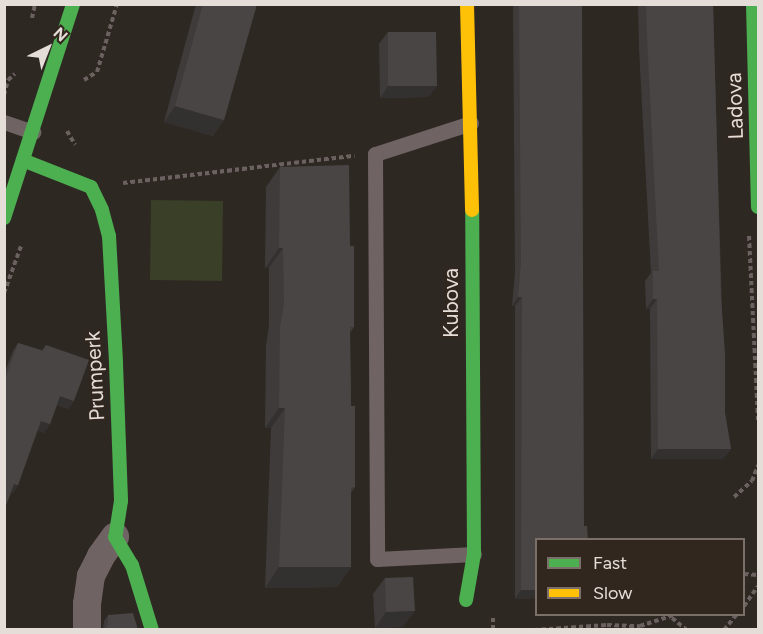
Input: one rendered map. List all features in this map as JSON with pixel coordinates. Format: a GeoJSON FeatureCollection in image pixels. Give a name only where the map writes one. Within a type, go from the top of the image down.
{"type":"FeatureCollection","features":[{"type":"Feature","properties":{"kind":"street"},"geometry":{"type":"LineString","coordinates":[[4,218],[25,161],[73,4]]}},
{"type":"Feature","properties":{"kind":"street","name":"Kubova"},"geometry":{"type":"LineString","coordinates":[[466,600],[474,554],[471,123],[467,4]]}},
{"type":"Feature","properties":{"kind":"street","name":"Ladova"},"geometry":{"type":"LineString","coordinates":[[753,4],[759,207]]}},
{"type":"Feature","properties":{"kind":"street"},"geometry":{"type":"LineString","coordinates":[[25,161],[91,187]]}},
{"type":"Feature","properties":{"kind":"street","name":"Prumperk"},"geometry":{"type":"LineString","coordinates":[[91,187],[102,210],[109,236],[121,501],[115,537]]}},
{"type":"Feature","properties":{"kind":"street"},"geometry":{"type":"LineString","coordinates":[[87,630],[87,604],[91,576],[101,556],[115,537],[132,565],[152,630]]}},
{"type":"Feature","properties":{"kind":"lane"},"geometry":{"type":"LineString","coordinates":[[4,122],[33,132]]}},
{"type":"Feature","properties":{"kind":"lane"},"geometry":{"type":"LineString","coordinates":[[471,123],[375,154],[377,559],[474,554]]}},
{"type":"Feature","properties":{"kind":"path"},"geometry":{"type":"LineString","coordinates":[[79,82],[96,72],[117,4]]}},
{"type":"Feature","properties":{"kind":"path"},"geometry":{"type":"LineString","coordinates":[[67,121],[67,131],[78,148]]}},
{"type":"Feature","properties":{"kind":"path"},"geometry":{"type":"LineString","coordinates":[[91,187],[375,154]]}},
{"type":"Feature","properties":{"kind":"path"},"geometry":{"type":"LineString","coordinates":[[4,293],[23,239]]}},
{"type":"Feature","properties":{"kind":"path"},"geometry":{"type":"LineString","coordinates":[[734,497],[752,481],[759,465]]}},
{"type":"Feature","properties":{"kind":"path"},"geometry":{"type":"LineString","coordinates":[[745,605],[759,586]]}},
{"type":"Feature","properties":{"kind":"path"},"geometry":{"type":"LineString","coordinates":[[534,630],[607,625],[640,627],[676,616]]}},
{"type":"Feature","properties":{"kind":"path"},"geometry":{"type":"LineString","coordinates":[[724,630],[736,616]]}},
{"type":"Feature","properties":{"kind":"path"},"geometry":{"type":"LineString","coordinates":[[672,618],[687,630]]}},
{"type":"Feature","properties":{"kind":"green space"},"geometry":{"type":"Polygon","coordinates":[[[151,200],[223,201],[222,281],[150,280],[151,200]]]}},
{"type":"Feature","properties":{"kind":"building"},"geometry":{"type":"Polygon","coordinates":[[[203,4],[257,4],[224,120],[175,106],[203,4]]]}},
{"type":"Feature","properties":{"kind":"building"},"geometry":{"type":"Polygon","coordinates":[[[519,4],[582,4],[584,526],[587,526],[588,538],[535,538],[535,590],[521,590],[522,297],[518,297],[521,263],[519,4]]]}},
{"type":"Feature","properties":{"kind":"building"},"geometry":{"type":"Polygon","coordinates":[[[646,4],[713,4],[725,413],[731,449],[658,449],[657,299],[653,299],[653,271],[659,271],[646,4]]]}},
{"type":"Feature","properties":{"kind":"building"},"geometry":{"type":"Polygon","coordinates":[[[388,32],[436,32],[437,86],[388,86],[388,32]]]}},
{"type":"Feature","properties":{"kind":"building"},"geometry":{"type":"Polygon","coordinates":[[[349,165],[350,246],[354,246],[354,327],[350,327],[351,406],[355,406],[355,487],[351,487],[351,567],[279,567],[285,408],[279,408],[280,326],[284,305],[283,248],[279,248],[280,167],[349,165]]]}},
{"type":"Feature","properties":{"kind":"building"},"geometry":{"type":"Polygon","coordinates":[[[18,343],[43,351],[46,345],[89,360],[74,401],[60,396],[50,424],[41,421],[18,485],[14,484],[4,510],[4,382],[18,343]]]}},
{"type":"Feature","properties":{"kind":"building"},"geometry":{"type":"Polygon","coordinates":[[[413,577],[415,611],[386,612],[385,578],[413,577]]]}},
{"type":"Feature","properties":{"kind":"building"},"geometry":{"type":"Polygon","coordinates":[[[133,613],[138,630],[105,630],[108,615],[133,613]]]}},
{"type":"Feature","properties":{"kind":"traffic: fast"},"geometry":{"type":"LineString","coordinates":[[4,218],[73,4]]}},
{"type":"Feature","properties":{"kind":"traffic: fast"},"geometry":{"type":"LineString","coordinates":[[753,4],[758,207]]}},
{"type":"Feature","properties":{"kind":"traffic: fast"},"geometry":{"type":"LineString","coordinates":[[25,161],[91,187],[102,210],[109,236],[116,363],[121,501],[115,537],[132,565],[152,630]]}},
{"type":"Feature","properties":{"kind":"traffic: fast"},"geometry":{"type":"LineString","coordinates":[[466,600],[474,554],[472,210]]}},
{"type":"Feature","properties":{"kind":"traffic: slow"},"geometry":{"type":"LineString","coordinates":[[467,4],[472,210]]}}]}
